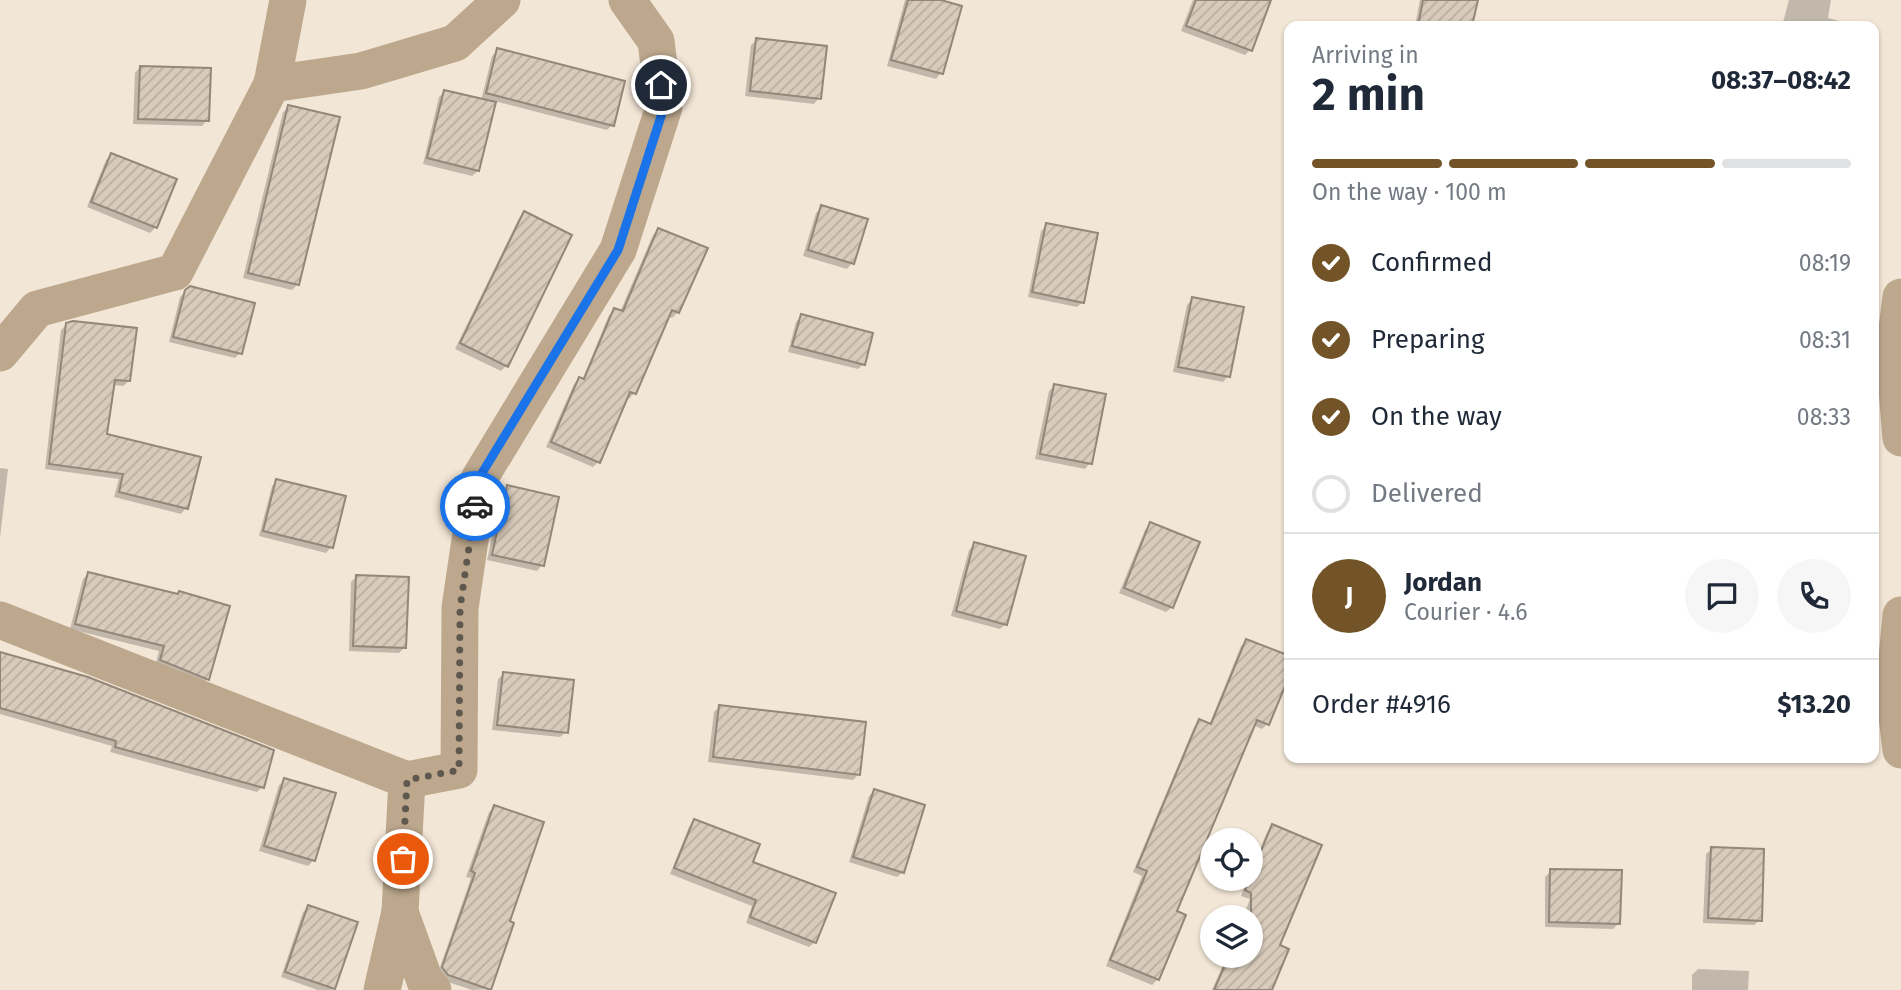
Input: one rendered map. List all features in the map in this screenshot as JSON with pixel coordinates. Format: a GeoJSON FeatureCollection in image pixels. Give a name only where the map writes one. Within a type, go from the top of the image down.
{"type":"FeatureCollection","features":[{"type":"Feature","properties":{"kind":"street"},"geometry":{"type":"LineString","coordinates":[[0,353],[37,309],[175,272],[272,84],[288,0]]}},
{"type":"Feature","properties":{"kind":"street"},"geometry":{"type":"LineString","coordinates":[[272,84],[361,71],[455,43],[502,0]]}},
{"type":"Feature","properties":{"kind":"street"},"geometry":{"type":"LineString","coordinates":[[0,621],[407,780],[459,770],[460,608],[479,478],[618,250],[664,107],[656,41],[627,0]]}},
{"type":"Feature","properties":{"kind":"street"},"geometry":{"type":"LineString","coordinates":[[1901,297],[1898,352],[1901,438]]}},
{"type":"Feature","properties":{"kind":"street"},"geometry":{"type":"LineString","coordinates":[[1901,615],[1894,691],[1901,750]]}},
{"type":"Feature","properties":{"kind":"street"},"geometry":{"type":"LineString","coordinates":[[382,990],[400,912],[407,780]]}},
{"type":"Feature","properties":{"kind":"street"},"geometry":{"type":"LineString","coordinates":[[400,912],[425,981],[433,990]]}},
{"type":"Feature","properties":{"kind":"building"},"geometry":{"type":"Polygon","coordinates":[[[908,0],[941,0],[962,6],[943,74],[891,60],[908,0]]]}},
{"type":"Feature","properties":{"kind":"building"},"geometry":{"type":"Polygon","coordinates":[[[1196,0],[1271,0],[1252,51],[1186,26],[1196,0]]]}},
{"type":"Feature","properties":{"kind":"building"},"geometry":{"type":"Polygon","coordinates":[[[1423,0],[1478,0],[1473,21],[1419,21],[1423,0]]]}},
{"type":"Feature","properties":{"kind":"building"},"geometry":{"type":"Polygon","coordinates":[[[756,38],[827,46],[821,99],[750,91],[756,38]]]}},
{"type":"Feature","properties":{"kind":"building"},"geometry":{"type":"Polygon","coordinates":[[[497,48],[625,81],[614,126],[486,93],[497,48]]]}},
{"type":"Feature","properties":{"kind":"building"},"geometry":{"type":"Polygon","coordinates":[[[140,66],[211,68],[209,121],[138,119],[140,66]]]}},
{"type":"Feature","properties":{"kind":"building"},"geometry":{"type":"Polygon","coordinates":[[[444,90],[496,102],[479,171],[427,158],[444,90]]]}},
{"type":"Feature","properties":{"kind":"building"},"geometry":{"type":"Polygon","coordinates":[[[288,105],[340,117],[299,285],[248,273],[288,105]]]}},
{"type":"Feature","properties":{"kind":"building"},"geometry":{"type":"Polygon","coordinates":[[[111,153],[177,179],[157,228],[91,202],[111,153]]]}},
{"type":"Feature","properties":{"kind":"building"},"geometry":{"type":"Polygon","coordinates":[[[821,205],[868,219],[854,264],[808,250],[821,205]]]}},
{"type":"Feature","properties":{"kind":"building"},"geometry":{"type":"Polygon","coordinates":[[[524,211],[572,235],[508,367],[460,343],[524,211]]]}},
{"type":"Feature","properties":{"kind":"building"},"geometry":{"type":"Polygon","coordinates":[[[1046,223],[1098,233],[1084,303],[1032,292],[1046,223]]]}},
{"type":"Feature","properties":{"kind":"building"},"geometry":{"type":"Polygon","coordinates":[[[658,228],[708,248],[679,313],[672,310],[636,394],[630,392],[600,463],[551,442],[579,377],[584,379],[614,308],[623,311],[658,228]]]}},
{"type":"Feature","properties":{"kind":"building"},"geometry":{"type":"Polygon","coordinates":[[[190,286],[255,303],[242,354],[173,337],[185,290],[190,286]]]}},
{"type":"Feature","properties":{"kind":"building"},"geometry":{"type":"Polygon","coordinates":[[[1192,297],[1244,307],[1230,377],[1178,367],[1192,297]]]}},
{"type":"Feature","properties":{"kind":"building"},"geometry":{"type":"Polygon","coordinates":[[[801,314],[873,333],[865,365],[792,346],[801,314]]]}},
{"type":"Feature","properties":{"kind":"building"},"geometry":{"type":"Polygon","coordinates":[[[73,321],[137,328],[130,381],[115,380],[107,434],[201,457],[188,509],[119,492],[123,474],[49,464],[66,323],[73,321]]]}},
{"type":"Feature","properties":{"kind":"building"},"geometry":{"type":"Polygon","coordinates":[[[1054,384],[1106,394],[1092,464],[1040,454],[1054,384]]]}},
{"type":"Feature","properties":{"kind":"building"},"geometry":{"type":"Polygon","coordinates":[[[276,479],[346,496],[333,548],[263,531],[276,479]]]}},
{"type":"Feature","properties":{"kind":"building"},"geometry":{"type":"Polygon","coordinates":[[[507,485],[559,497],[544,566],[492,555],[507,485]]]}},
{"type":"Feature","properties":{"kind":"building"},"geometry":{"type":"Polygon","coordinates":[[[1150,522],[1200,542],[1173,608],[1124,588],[1150,522]]]}},
{"type":"Feature","properties":{"kind":"building"},"geometry":{"type":"Polygon","coordinates":[[[974,542],[1026,556],[1007,625],[956,611],[974,542]]]}},
{"type":"Feature","properties":{"kind":"building"},"geometry":{"type":"Polygon","coordinates":[[[88,572],[178,594],[179,591],[230,606],[209,680],[160,660],[164,646],[75,624],[88,572]]]}},
{"type":"Feature","properties":{"kind":"building"},"geometry":{"type":"Polygon","coordinates":[[[356,575],[409,577],[406,648],[353,646],[356,575]]]}},
{"type":"Feature","properties":{"kind":"building"},"geometry":{"type":"Polygon","coordinates":[[[1246,639],[1284,654],[1284,689],[1269,725],[1257,720],[1212,828],[1200,828],[1200,856],[1177,911],[1186,915],[1159,980],[1110,960],[1147,871],[1137,867],[1199,719],[1211,724],[1246,639]]]}},
{"type":"Feature","properties":{"kind":"building"},"geometry":{"type":"Polygon","coordinates":[[[0,652],[88,677],[274,750],[264,788],[115,747],[116,741],[0,708],[0,652]]]}},
{"type":"Feature","properties":{"kind":"building"},"geometry":{"type":"Polygon","coordinates":[[[503,672],[574,680],[568,733],[497,725],[503,672]]]}},
{"type":"Feature","properties":{"kind":"building"},"geometry":{"type":"Polygon","coordinates":[[[719,705],[866,722],[860,775],[713,757],[719,705]]]}},
{"type":"Feature","properties":{"kind":"building"},"geometry":{"type":"Polygon","coordinates":[[[284,778],[336,793],[315,861],[264,846],[284,778]]]}},
{"type":"Feature","properties":{"kind":"building"},"geometry":{"type":"Polygon","coordinates":[[[874,789],[925,805],[904,873],[853,857],[874,789]]]}},
{"type":"Feature","properties":{"kind":"building"},"geometry":{"type":"Polygon","coordinates":[[[494,805],[544,822],[510,921],[514,923],[491,990],[448,975],[442,967],[475,873],[471,871],[494,805]]]}},
{"type":"Feature","properties":{"kind":"building"},"geometry":{"type":"Polygon","coordinates":[[[694,819],[760,844],[753,862],[836,893],[816,943],[750,917],[756,900],[674,868],[694,819]]]}},
{"type":"Feature","properties":{"kind":"building"},"geometry":{"type":"Polygon","coordinates":[[[1272,824],[1322,845],[1280,945],[1289,949],[1272,990],[1214,990],[1224,968],[1263,968],[1263,905],[1251,905],[1251,893],[1247,891],[1263,891],[1263,846],[1272,824]]]}},
{"type":"Feature","properties":{"kind":"building"},"geometry":{"type":"Polygon","coordinates":[[[1711,847],[1764,849],[1762,921],[1708,918],[1711,847]]]}},
{"type":"Feature","properties":{"kind":"building"},"geometry":{"type":"Polygon","coordinates":[[[1550,869],[1622,870],[1620,924],[1549,922],[1550,869]]]}},
{"type":"Feature","properties":{"kind":"building"},"geometry":{"type":"Polygon","coordinates":[[[308,905],[358,922],[335,989],[285,972],[308,905]]]}},
{"type":"Feature","properties":{"kind":"way so far"},"geometry":{"type":"LineString","coordinates":[[403,859],[407,780],[459,770],[460,608],[475,506]]}},
{"type":"Feature","properties":{"kind":"route"},"geometry":{"type":"LineString","coordinates":[[475,506],[479,478],[618,250],[664,107],[661,85]]}}]}
